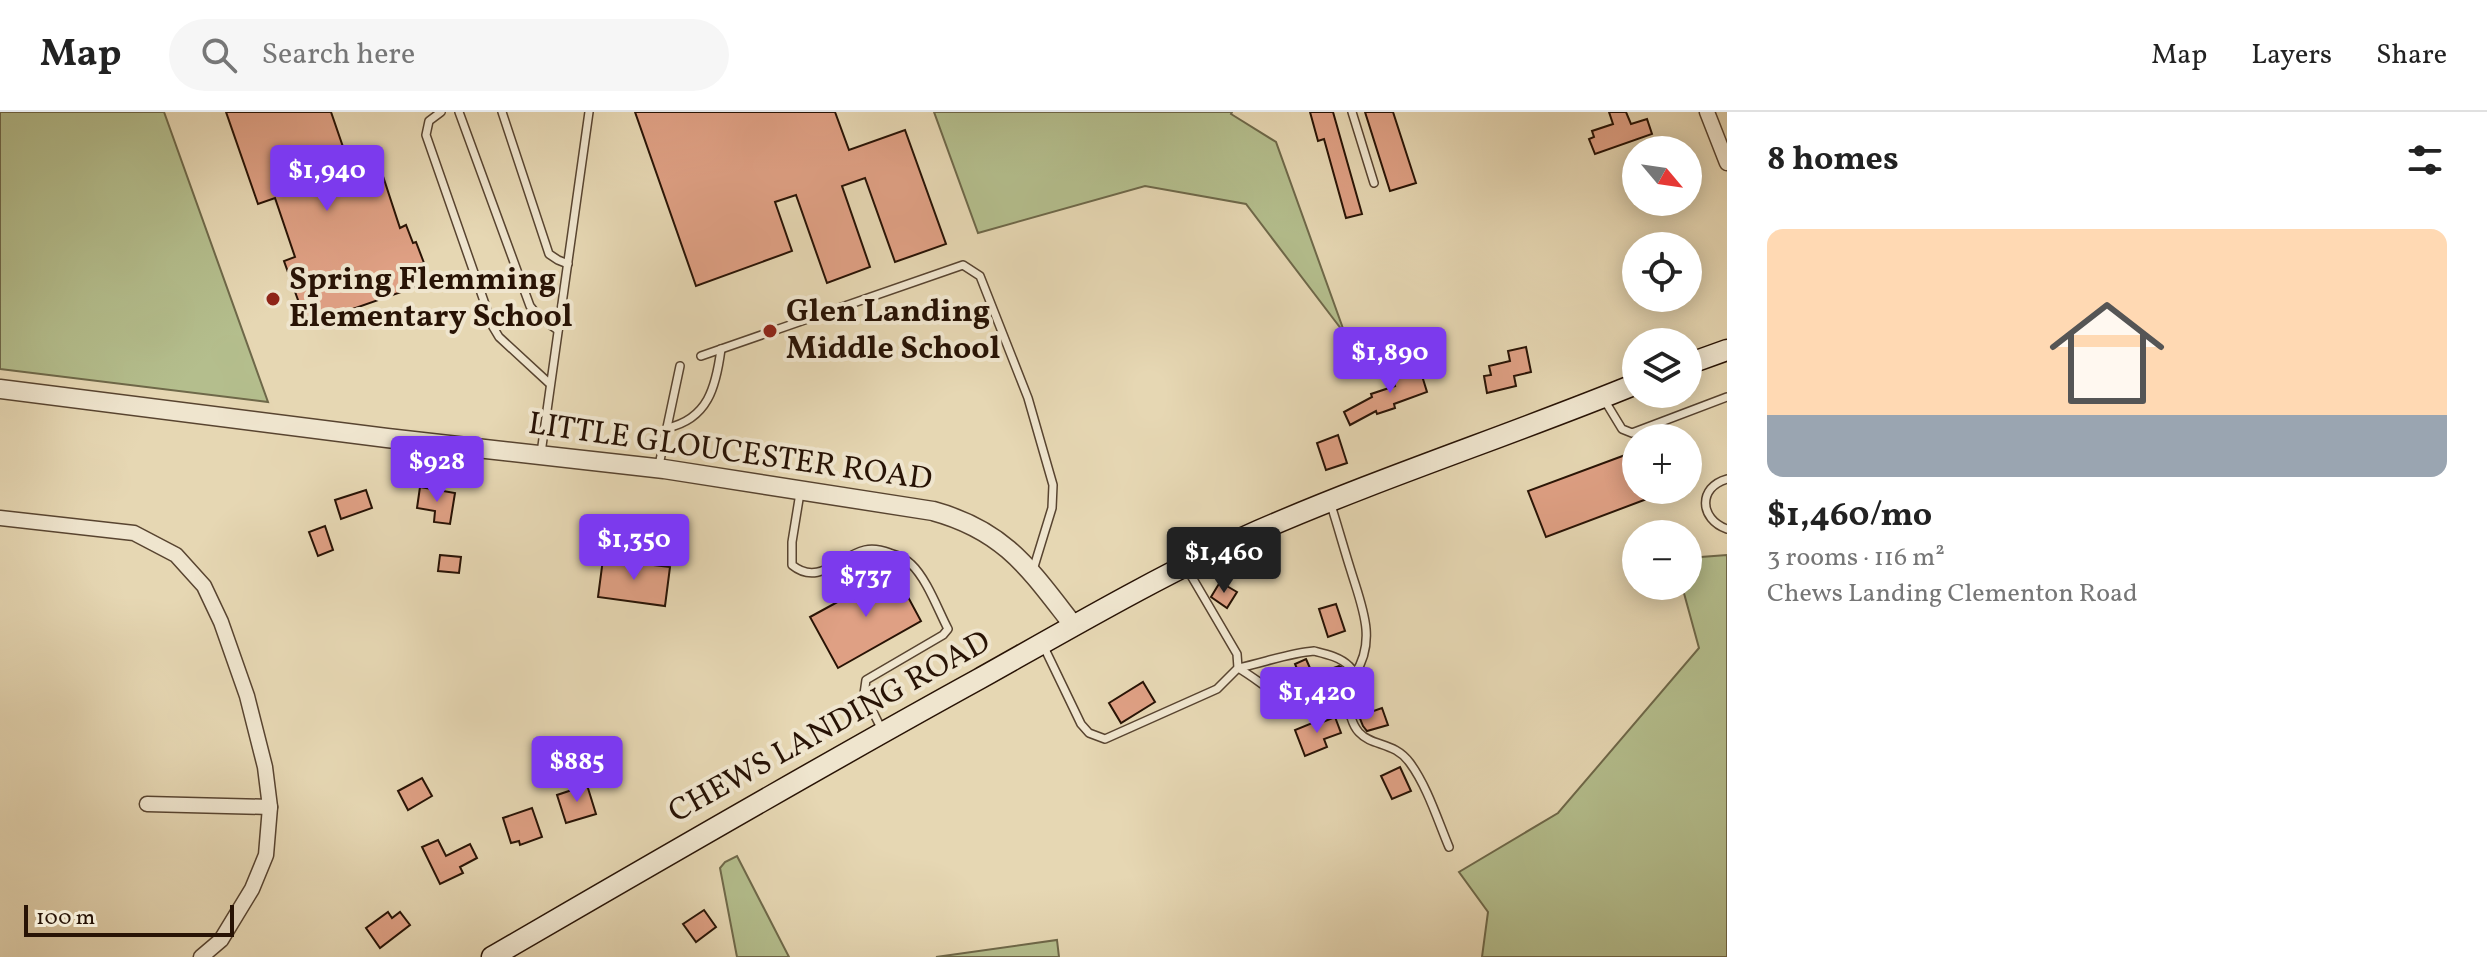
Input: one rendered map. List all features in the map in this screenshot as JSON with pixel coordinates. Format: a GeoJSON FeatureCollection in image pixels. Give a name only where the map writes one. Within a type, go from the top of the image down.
{"type":"FeatureCollection","features":[{"type":"Feature","properties":{"kind":"main road"},"geometry":{"type":"LineString","coordinates":[[1702,359],[1727,350]]}},
{"type":"Feature","properties":{"kind":"main road","name":"CHEWS LANDING ROAD"},"geometry":{"type":"LineString","coordinates":[[494,957],[782,788],[1042,643],[1186,567],[1256,532],[1622,390]]}},
{"type":"Feature","properties":{"kind":"street"},"geometry":{"type":"LineString","coordinates":[[1707,112],[1727,163]]}},
{"type":"Feature","properties":{"kind":"street","name":"LITTLE GLOUCESTER ROAD"},"geometry":{"type":"LineString","coordinates":[[0,389],[658,469],[933,511],[959,518],[994,537],[1022,560],[1074,626]]}},
{"type":"Feature","properties":{"kind":"street"},"geometry":{"type":"LineString","coordinates":[[0,518],[134,533],[176,555],[204,586],[247,696],[265,767],[270,807],[266,855],[252,889],[221,940],[201,957]]}},
{"type":"Feature","properties":{"kind":"street"},"geometry":{"type":"LineString","coordinates":[[147,804],[270,807]]}},
{"type":"Feature","properties":{"kind":"lane"},"geometry":{"type":"LineString","coordinates":[[441,112],[429,121],[426,135],[493,327],[499,337],[550,384]]}},
{"type":"Feature","properties":{"kind":"lane"},"geometry":{"type":"LineString","coordinates":[[459,112],[530,306],[539,317],[558,330]]}},
{"type":"Feature","properties":{"kind":"lane"},"geometry":{"type":"LineString","coordinates":[[502,112],[549,254],[568,264]]}},
{"type":"Feature","properties":{"kind":"lane"},"geometry":{"type":"LineString","coordinates":[[540,455],[589,112]]}},
{"type":"Feature","properties":{"kind":"lane"},"geometry":{"type":"LineString","coordinates":[[1352,112],[1374,183]]}},
{"type":"Feature","properties":{"kind":"lane"},"geometry":{"type":"LineString","coordinates":[[701,356],[963,265],[980,276],[1028,398],[1053,485],[1052,508],[1032,572]]}},
{"type":"Feature","properties":{"kind":"lane"},"geometry":{"type":"LineString","coordinates":[[667,428],[690,421],[705,406],[721,349]]}},
{"type":"Feature","properties":{"kind":"lane"},"geometry":{"type":"LineString","coordinates":[[658,469],[680,366]]}},
{"type":"Feature","properties":{"kind":"lane"},"geometry":{"type":"LineString","coordinates":[[1603,397],[1622,429],[1632,433],[1727,397]]}},
{"type":"Feature","properties":{"kind":"lane"},"geometry":{"type":"LineString","coordinates":[[1727,479],[1710,489],[1705,504],[1711,520],[1727,529]]}},
{"type":"Feature","properties":{"kind":"lane"},"geometry":{"type":"LineString","coordinates":[[800,491],[792,542],[792,565],[801,572],[817,573],[865,550],[877,549],[895,554],[919,573],[948,629],[943,635],[866,680],[864,694],[883,732]]}},
{"type":"Feature","properties":{"kind":"lane"},"geometry":{"type":"LineString","coordinates":[[1330,502],[1367,619],[1367,642],[1348,697],[1348,716],[1356,730],[1370,741],[1410,761],[1449,847]]}},
{"type":"Feature","properties":{"kind":"lane"},"geometry":{"type":"LineString","coordinates":[[1186,567],[1237,654],[1238,668]]}},
{"type":"Feature","properties":{"kind":"lane"},"geometry":{"type":"LineString","coordinates":[[1042,643],[1081,724],[1089,733],[1105,739],[1217,689],[1238,668],[1314,651],[1340,660],[1350,666],[1355,674]]}},
{"type":"Feature","properties":{"kind":"lane"},"geometry":{"type":"LineString","coordinates":[[1238,668],[1306,709],[1321,710],[1335,706],[1348,697]]}},
{"type":"Feature","properties":{"kind":"green space"},"geometry":{"type":"Polygon","coordinates":[[[0,112],[164,112],[268,402],[0,369],[0,112]]]}},
{"type":"Feature","properties":{"kind":"green space"},"geometry":{"type":"Polygon","coordinates":[[[934,112],[1232,112],[1276,142],[1345,334],[1246,204],[1145,186],[978,233],[934,112]]]}},
{"type":"Feature","properties":{"kind":"green space"},"geometry":{"type":"Polygon","coordinates":[[[1727,555],[1727,957],[1482,957],[1488,912],[1459,872],[1558,813],[1699,648],[1686,600],[1702,600],[1702,557],[1727,555]]]}},
{"type":"Feature","properties":{"kind":"green space"},"geometry":{"type":"Polygon","coordinates":[[[737,856],[789,957],[737,957],[720,868],[737,856]]]}},
{"type":"Feature","properties":{"kind":"green space"},"geometry":{"type":"Polygon","coordinates":[[[1057,940],[1059,957],[936,957],[1057,940]]]}},
{"type":"Feature","properties":{"kind":"building"},"geometry":{"type":"Polygon","coordinates":[[[226,112],[331,112],[352,173],[379,164],[400,228],[406,225],[413,243],[416,242],[427,283],[307,325],[284,261],[295,257],[275,198],[258,204],[226,112]]]}},
{"type":"Feature","properties":{"kind":"building"},"geometry":{"type":"Polygon","coordinates":[[[635,112],[835,112],[849,150],[905,130],[946,244],[895,262],[865,178],[842,186],[870,267],[827,283],[796,195],[775,202],[792,251],[696,286],[635,112]]]}},
{"type":"Feature","properties":{"kind":"building"},"geometry":{"type":"Polygon","coordinates":[[[1310,112],[1333,112],[1362,214],[1346,218],[1324,139],[1318,141],[1310,112]]]}},
{"type":"Feature","properties":{"kind":"building"},"geometry":{"type":"Polygon","coordinates":[[[1365,112],[1393,112],[1416,183],[1390,191],[1365,112]]]}},
{"type":"Feature","properties":{"kind":"building"},"geometry":{"type":"Polygon","coordinates":[[[1609,112],[1626,112],[1631,124],[1647,119],[1652,134],[1622,136],[1622,145],[1595,154],[1589,139],[1594,137],[1592,131],[1613,124],[1609,112]]]}},
{"type":"Feature","properties":{"kind":"building"},"geometry":{"type":"Polygon","coordinates":[[[1526,347],[1531,372],[1514,376],[1516,386],[1487,393],[1484,376],[1491,375],[1489,366],[1510,361],[1508,351],[1526,347]]]}},
{"type":"Feature","properties":{"kind":"building"},"geometry":{"type":"Polygon","coordinates":[[[1419,366],[1427,392],[1394,404],[1395,408],[1377,414],[1376,411],[1350,425],[1344,412],[1372,397],[1371,394],[1395,386],[1392,375],[1419,366]]]}},
{"type":"Feature","properties":{"kind":"building"},"geometry":{"type":"Polygon","coordinates":[[[1338,435],[1347,463],[1326,470],[1317,443],[1338,435]]]}},
{"type":"Feature","properties":{"kind":"building"},"geometry":{"type":"Polygon","coordinates":[[[1622,456],[1622,504],[1634,504],[1546,537],[1528,491],[1622,456]]]}},
{"type":"Feature","properties":{"kind":"building"},"geometry":{"type":"Polygon","coordinates":[[[420,487],[455,493],[450,524],[434,522],[435,511],[417,508],[420,487]]]}},
{"type":"Feature","properties":{"kind":"building"},"geometry":{"type":"Polygon","coordinates":[[[366,490],[372,508],[341,519],[335,500],[366,490]]]}},
{"type":"Feature","properties":{"kind":"building"},"geometry":{"type":"Polygon","coordinates":[[[325,526],[333,550],[318,556],[309,532],[325,526]]]}},
{"type":"Feature","properties":{"kind":"building"},"geometry":{"type":"Polygon","coordinates":[[[440,555],[461,557],[459,573],[438,571],[440,555]]]}},
{"type":"Feature","properties":{"kind":"building"},"geometry":{"type":"Polygon","coordinates":[[[603,559],[670,567],[665,606],[598,597],[603,559]]]}},
{"type":"Feature","properties":{"kind":"building"},"geometry":{"type":"Polygon","coordinates":[[[894,571],[921,621],[838,668],[810,617],[894,571]]]}},
{"type":"Feature","properties":{"kind":"building"},"geometry":{"type":"Polygon","coordinates":[[[1220,582],[1237,592],[1227,608],[1211,597],[1220,582]]]}},
{"type":"Feature","properties":{"kind":"building"},"geometry":{"type":"Polygon","coordinates":[[[1336,604],[1345,631],[1328,637],[1319,609],[1336,604]]]}},
{"type":"Feature","properties":{"kind":"building"},"geometry":{"type":"Polygon","coordinates":[[[1306,659],[1313,675],[1341,667],[1343,674],[1336,677],[1339,687],[1321,693],[1318,685],[1306,690],[1295,664],[1306,659]]]}},
{"type":"Feature","properties":{"kind":"building"},"geometry":{"type":"Polygon","coordinates":[[[1143,682],[1155,702],[1121,723],[1109,703],[1143,682]]]}},
{"type":"Feature","properties":{"kind":"building"},"geometry":{"type":"Polygon","coordinates":[[[1382,708],[1388,725],[1367,731],[1359,716],[1382,708]]]}},
{"type":"Feature","properties":{"kind":"building"},"geometry":{"type":"Polygon","coordinates":[[[1335,717],[1341,733],[1324,739],[1327,747],[1305,756],[1295,730],[1335,717]]]}},
{"type":"Feature","properties":{"kind":"building"},"geometry":{"type":"Polygon","coordinates":[[[1400,767],[1411,791],[1392,799],[1381,776],[1400,767]]]}},
{"type":"Feature","properties":{"kind":"building"},"geometry":{"type":"Polygon","coordinates":[[[422,778],[432,796],[408,810],[398,791],[422,778]]]}},
{"type":"Feature","properties":{"kind":"building"},"geometry":{"type":"Polygon","coordinates":[[[587,785],[596,814],[566,823],[557,795],[587,785]]]}},
{"type":"Feature","properties":{"kind":"building"},"geometry":{"type":"Polygon","coordinates":[[[532,808],[542,837],[520,845],[519,841],[511,843],[503,818],[532,808]]]}},
{"type":"Feature","properties":{"kind":"building"},"geometry":{"type":"Polygon","coordinates":[[[438,840],[446,856],[470,844],[477,858],[460,867],[463,873],[440,884],[422,847],[438,840]]]}},
{"type":"Feature","properties":{"kind":"building"},"geometry":{"type":"Polygon","coordinates":[[[704,910],[716,927],[696,942],[683,924],[704,910]]]}},
{"type":"Feature","properties":{"kind":"building"},"geometry":{"type":"Polygon","coordinates":[[[388,912],[392,918],[400,912],[410,925],[380,948],[366,928],[388,912]]]}},
{"type":"Feature","properties":{"kind":"place","name":"Spring Flemming Elementary School"},"geometry":{"type":"Point","coordinates":[273,299]}},
{"type":"Feature","properties":{"kind":"place","name":"Glen Landing Middle School"},"geometry":{"type":"Point","coordinates":[770,331]}}]}
